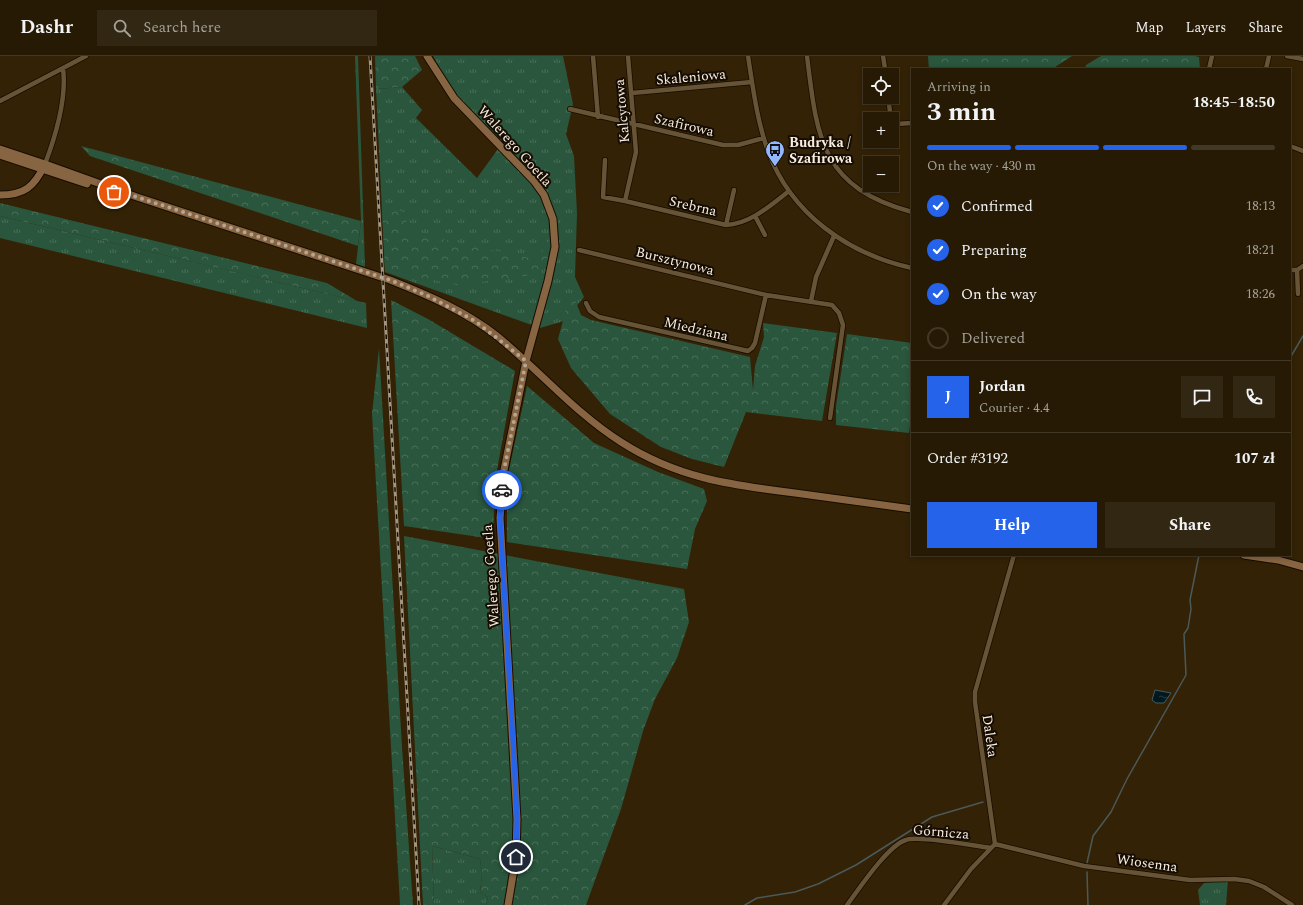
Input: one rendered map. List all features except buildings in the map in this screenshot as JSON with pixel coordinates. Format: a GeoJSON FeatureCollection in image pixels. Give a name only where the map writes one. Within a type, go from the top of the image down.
{"type":"FeatureCollection","features":[{"type":"Feature","properties":{"kind":"main road","name":"Walerego Goetla"},"geometry":{"type":"LineString","coordinates":[[427,56],[454,98],[534,182],[544,195],[553,219],[555,234],[553,262],[526,361],[504,470],[500,518],[517,819],[516,857],[508,905]]}},
{"type":"Feature","properties":{"kind":"main road"},"geometry":{"type":"LineString","coordinates":[[0,149],[44,166],[390,280],[426,295],[475,321],[526,361],[607,432],[654,461],[680,471],[730,485],[911,509]]}},
{"type":"Feature","properties":{"kind":"main road"},"geometry":{"type":"LineString","coordinates":[[0,155],[44,166]]}},
{"type":"Feature","properties":{"kind":"main road"},"geometry":{"type":"LineString","coordinates":[[0,195],[13,194],[25,190],[37,180],[44,166]]}},
{"type":"Feature","properties":{"kind":"main road"},"geometry":{"type":"LineString","coordinates":[[1251,556],[1278,560],[1303,567]]}},
{"type":"Feature","properties":{"kind":"street"},"geometry":{"type":"LineString","coordinates":[[0,101],[86,56]]}},
{"type":"Feature","properties":{"kind":"street"},"geometry":{"type":"LineString","coordinates":[[593,56],[598,117]]}},
{"type":"Feature","properties":{"kind":"street","name":"Kalcytowa"},"geometry":{"type":"LineString","coordinates":[[625,202],[634,164],[636,148],[628,56]]}},
{"type":"Feature","properties":{"kind":"street"},"geometry":{"type":"LineString","coordinates":[[748,56],[764,138],[775,167],[789,191],[806,212],[834,236],[872,256],[911,268]]}},
{"type":"Feature","properties":{"kind":"street"},"geometry":{"type":"LineString","coordinates":[[807,56],[814,114],[821,141],[834,166],[856,188],[874,199],[911,212]]}},
{"type":"Feature","properties":{"kind":"street"},"geometry":{"type":"LineString","coordinates":[[883,56],[885,68]]}},
{"type":"Feature","properties":{"kind":"street"},"geometry":{"type":"LineString","coordinates":[[1209,68],[1212,56]]}},
{"type":"Feature","properties":{"kind":"street"},"geometry":{"type":"LineString","coordinates":[[1266,68],[1269,56]]}},
{"type":"Feature","properties":{"kind":"street"},"geometry":{"type":"LineString","coordinates":[[1287,56],[1303,59]]}},
{"type":"Feature","properties":{"kind":"street"},"geometry":{"type":"LineString","coordinates":[[44,166],[63,97],[65,82],[63,68]]}},
{"type":"Feature","properties":{"kind":"street","name":"Skaleniowa"},"geometry":{"type":"LineString","coordinates":[[632,93],[752,82]]}},
{"type":"Feature","properties":{"kind":"street","name":"Szafirowa"},"geometry":{"type":"LineString","coordinates":[[570,109],[598,117],[724,145],[738,145],[764,138]]}},
{"type":"Feature","properties":{"kind":"street"},"geometry":{"type":"LineString","coordinates":[[899,124],[911,123]]}},
{"type":"Feature","properties":{"kind":"street"},"geometry":{"type":"LineString","coordinates":[[1291,146],[1303,151]]}},
{"type":"Feature","properties":{"kind":"street","name":"Srebrna"},"geometry":{"type":"LineString","coordinates":[[605,160],[603,197],[726,225],[743,222],[755,216],[789,191]]}},
{"type":"Feature","properties":{"kind":"street"},"geometry":{"type":"LineString","coordinates":[[726,225],[734,190]]}},
{"type":"Feature","properties":{"kind":"street"},"geometry":{"type":"LineString","coordinates":[[755,216],[765,235]]}},
{"type":"Feature","properties":{"kind":"street"},"geometry":{"type":"LineString","coordinates":[[811,301],[818,271],[834,236]]}},
{"type":"Feature","properties":{"kind":"street","name":"Bursztynowa"},"geometry":{"type":"LineString","coordinates":[[579,250],[766,295],[832,305],[840,313],[843,325],[830,418]]}},
{"type":"Feature","properties":{"kind":"street"},"geometry":{"type":"LineString","coordinates":[[1291,270],[1297,270],[1303,266]]}},
{"type":"Feature","properties":{"kind":"street"},"geometry":{"type":"LineString","coordinates":[[1297,270],[1298,294]]}},
{"type":"Feature","properties":{"kind":"street","name":"Miedziana"},"geometry":{"type":"LineString","coordinates":[[586,303],[590,311],[599,317],[748,351],[755,343],[766,295]]}},
{"type":"Feature","properties":{"kind":"street","name":"Daleka"},"geometry":{"type":"LineString","coordinates":[[995,844],[976,709],[975,692],[1014,556]]}},
{"type":"Feature","properties":{"kind":"street","name":"Górnicza"},"geometry":{"type":"LineString","coordinates":[[846,905],[892,848],[906,840],[920,839],[991,848]]}},
{"type":"Feature","properties":{"kind":"street"},"geometry":{"type":"LineString","coordinates":[[944,905],[971,869],[995,844]]}},
{"type":"Feature","properties":{"kind":"street","name":"Wiosenna"},"geometry":{"type":"LineString","coordinates":[[995,844],[1084,866],[1190,880],[1228,879],[1249,881],[1264,887],[1292,905]]}},
{"type":"Feature","properties":{"kind":"green space"},"geometry":{"type":"Polygon","coordinates":[[[355,56],[358,56],[365,267],[356,264],[361,221],[355,56]]]}},
{"type":"Feature","properties":{"kind":"green space"},"geometry":{"type":"Polygon","coordinates":[[[375,56],[415,56],[422,70],[402,87],[376,89],[375,56]]]}},
{"type":"Feature","properties":{"kind":"green space"},"geometry":{"type":"Polygon","coordinates":[[[433,56],[563,56],[573,104],[566,134],[574,156],[577,213],[575,277],[584,297],[564,321],[540,328],[385,272],[376,89],[402,87],[422,110],[416,118],[477,178],[503,142],[453,92],[433,56]]]}},
{"type":"Feature","properties":{"kind":"green space"},"geometry":{"type":"Polygon","coordinates":[[[928,56],[1072,56],[1054,68],[929,68],[928,56]]]}},
{"type":"Feature","properties":{"kind":"green space"},"geometry":{"type":"Polygon","coordinates":[[[1101,56],[1195,56],[1199,57],[1200,68],[1085,68],[1086,65],[1101,56]]]}},
{"type":"Feature","properties":{"kind":"green space"},"geometry":{"type":"Polygon","coordinates":[[[81,146],[361,221],[358,246],[90,156],[81,146]]]}},
{"type":"Feature","properties":{"kind":"green space"},"geometry":{"type":"Polygon","coordinates":[[[0,203],[327,283],[357,301],[0,216],[0,203]]]}},
{"type":"Feature","properties":{"kind":"green space"},"geometry":{"type":"Polygon","coordinates":[[[382,206],[404,212],[409,232],[539,260],[551,230],[547,262],[545,267],[532,275],[457,285],[385,270],[382,206]]]}},
{"type":"Feature","properties":{"kind":"green space"},"geometry":{"type":"Polygon","coordinates":[[[0,216],[366,303],[367,328],[0,238],[0,216]]]}},
{"type":"Feature","properties":{"kind":"green space"},"geometry":{"type":"Polygon","coordinates":[[[574,297],[581,315],[591,320],[750,357],[753,390],[755,366],[764,337],[763,323],[837,333],[822,421],[746,412],[724,467],[692,459],[661,447],[610,414],[571,368],[558,339],[566,310],[574,297]]]}},
{"type":"Feature","properties":{"kind":"green space"},"geometry":{"type":"Polygon","coordinates":[[[391,300],[428,319],[515,371],[495,481],[493,539],[404,526],[391,300]]]}},
{"type":"Feature","properties":{"kind":"green space"},"geometry":{"type":"Polygon","coordinates":[[[847,334],[911,343],[911,418],[909,433],[836,425],[836,406],[847,334]]]}},
{"type":"Feature","properties":{"kind":"green space"},"geometry":{"type":"Polygon","coordinates":[[[379,348],[402,747],[413,905],[400,905],[372,414],[379,348]]]}},
{"type":"Feature","properties":{"kind":"green space"},"geometry":{"type":"Polygon","coordinates":[[[527,386],[594,443],[658,472],[704,489],[707,501],[695,529],[687,569],[507,542],[507,479],[527,386]]]}},
{"type":"Feature","properties":{"kind":"green space"},"geometry":{"type":"Polygon","coordinates":[[[404,536],[684,589],[689,622],[677,658],[655,699],[643,731],[621,809],[586,905],[486,905],[488,897],[480,892],[482,874],[480,859],[432,846],[434,905],[423,905],[404,536]]]}},
{"type":"Feature","properties":{"kind":"green space"},"geometry":{"type":"Polygon","coordinates":[[[432,846],[480,859],[482,874],[480,892],[488,897],[486,905],[434,905],[432,846]]]}},
{"type":"Feature","properties":{"kind":"green space"},"geometry":{"type":"Polygon","coordinates":[[[1228,880],[1226,905],[1200,905],[1198,890],[1204,883],[1228,880]]]}},
{"type":"Feature","properties":{"kind":"water"},"geometry":{"type":"Polygon","coordinates":[[[1155,690],[1171,693],[1164,703],[1156,703],[1152,700],[1155,690]]]}},
{"type":"Feature","properties":{"kind":"waterway"},"geometry":{"type":"LineString","coordinates":[[1291,356],[1303,336]]}},
{"type":"Feature","properties":{"kind":"waterway"},"geometry":{"type":"LineString","coordinates":[[1087,863],[1093,836],[1111,812],[1127,779],[1186,675],[1184,634],[1188,628],[1191,609],[1190,600],[1199,556]]}},
{"type":"Feature","properties":{"kind":"waterway"},"geometry":{"type":"LineString","coordinates":[[745,905],[757,898],[795,892],[818,884],[856,865],[932,817],[983,802]]}},
{"type":"Feature","properties":{"kind":"waterway"},"geometry":{"type":"LineString","coordinates":[[1087,872],[1088,905]]}},
{"type":"Feature","properties":{"kind":"railway"},"geometry":{"type":"LineString","coordinates":[[370,56],[419,905]]}},
{"type":"Feature","properties":{"kind":"way so far"},"geometry":{"type":"LineString","coordinates":[[114,192],[137,197],[390,280],[426,295],[462,313],[496,335],[526,361],[504,470],[502,490]]}},
{"type":"Feature","properties":{"kind":"place","name":"Budryka / Szafirowa"},"geometry":{"type":"Point","coordinates":[775,167]}},
{"type":"Feature","properties":{"kind":"route"},"geometry":{"type":"LineString","coordinates":[[502,490],[500,518],[510,666],[517,819],[516,857]]}}]}
